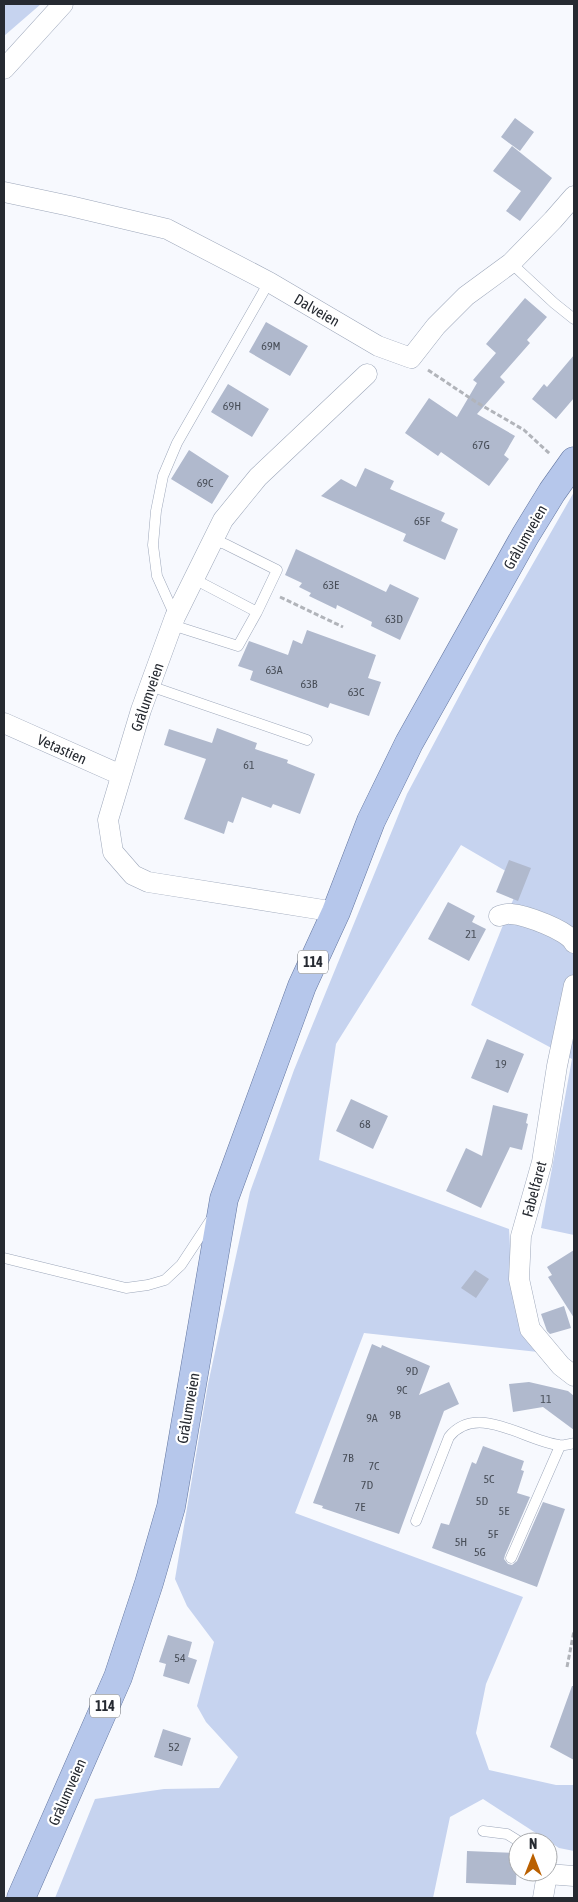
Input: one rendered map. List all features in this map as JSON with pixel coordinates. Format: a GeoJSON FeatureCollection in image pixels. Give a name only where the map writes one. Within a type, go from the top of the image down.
{"type":"FeatureCollection","features":[{"type":"Feature","properties":{"kind":"main road","name":"Grålumveien"},"geometry":{"type":"LineString","coordinates":[[21,1898],[118,1677],[149,1583],[171,1507],[224,1199],[302,986],[336,912],[371,821],[409,743],[525,536],[572,464]]}},
{"type":"Feature","properties":{"kind":"street"},"geometry":{"type":"LineString","coordinates":[[4,69],[63,4]]}},
{"type":"Feature","properties":{"kind":"street","name":"Dalveien"},"geometry":{"type":"LineString","coordinates":[[4,192],[167,229],[269,282],[378,346],[411,358]]}},
{"type":"Feature","properties":{"kind":"street"},"geometry":{"type":"LineString","coordinates":[[411,358],[436,326],[466,296],[511,263],[574,196]]}},
{"type":"Feature","properties":{"kind":"street","name":"Grålumveien"},"geometry":{"type":"LineString","coordinates":[[336,912],[148,882],[133,874],[113,852],[108,820],[150,686],[174,621],[223,520],[258,477],[367,374]]}},
{"type":"Feature","properties":{"kind":"street","name":"Vetastien"},"geometry":{"type":"LineString","coordinates":[[4,723],[121,774]]}},
{"type":"Feature","properties":{"kind":"street"},"geometry":{"type":"LineString","coordinates":[[499,916],[511,914],[537,921],[557,929],[572,939],[574,943]]}},
{"type":"Feature","properties":{"kind":"street","name":"Fabelfaret"},"geometry":{"type":"LineString","coordinates":[[574,985],[557,1066],[542,1162],[521,1236],[519,1279],[530,1329],[561,1366],[574,1376]]}},
{"type":"Feature","properties":{"kind":"street"},"geometry":{"type":"LineString","coordinates":[[558,1874],[574,1876]]}},
{"type":"Feature","properties":{"kind":"street"},"geometry":{"type":"LineString","coordinates":[[543,1898],[546,1882]]}},
{"type":"Feature","properties":{"kind":"lane"},"geometry":{"type":"LineString","coordinates":[[511,263],[574,319]]}},
{"type":"Feature","properties":{"kind":"lane"},"geometry":{"type":"LineString","coordinates":[[213,540],[225,544],[276,570],[257,612],[238,646],[174,621],[157,576],[153,545],[156,511],[164,476],[177,442],[269,282]]}},
{"type":"Feature","properties":{"kind":"lane"},"geometry":{"type":"LineString","coordinates":[[194,579],[257,612]]}},
{"type":"Feature","properties":{"kind":"lane"},"geometry":{"type":"LineString","coordinates":[[150,686],[307,740]]}},
{"type":"Feature","properties":{"kind":"lane"},"geometry":{"type":"LineString","coordinates":[[4,1258],[126,1288],[148,1285],[165,1280],[181,1264],[224,1199]]}},
{"type":"Feature","properties":{"kind":"lane"},"geometry":{"type":"LineString","coordinates":[[416,1521],[449,1438],[456,1429],[465,1424],[481,1422],[560,1446],[574,1443]]}},
{"type":"Feature","properties":{"kind":"lane"},"geometry":{"type":"LineString","coordinates":[[511,1558],[560,1446]]}},
{"type":"Feature","properties":{"kind":"lane"},"geometry":{"type":"LineString","coordinates":[[483,1831],[508,1834]]}},
{"type":"Feature","properties":{"kind":"path"},"geometry":{"type":"LineString","coordinates":[[411,358],[476,402],[524,430],[542,449],[572,464]]}},
{"type":"Feature","properties":{"kind":"path"},"geometry":{"type":"LineString","coordinates":[[267,590],[343,627]]}},
{"type":"Feature","properties":{"kind":"path"},"geometry":{"type":"LineString","coordinates":[[567,1667],[574,1631]]}},
{"type":"Feature","properties":{"kind":"shaded area"},"geometry":{"type":"Polygon","coordinates":[[[4,4],[41,4],[4,36],[4,4]]]}},
{"type":"Feature","properties":{"kind":"shaded area"},"geometry":{"type":"Polygon","coordinates":[[[574,492],[574,1235],[541,1228],[572,1059],[471,1005],[521,880],[461,845],[336,1044],[319,1160],[509,1229],[513,1296],[538,1352],[364,1333],[295,1513],[523,1597],[486,1684],[476,1733],[489,1770],[556,1785],[574,1785],[574,1851],[558,1847],[558,1832],[534,1832],[483,1799],[450,1817],[433,1898],[55,1898],[95,1799],[164,1789],[219,1788],[238,1757],[206,1722],[197,1706],[214,1642],[187,1606],[175,1579],[208,1384],[250,1192],[294,1070],[407,794],[487,644],[574,492]]]}},
{"type":"Feature","properties":{"kind":"building"},"geometry":{"type":"Polygon","coordinates":[[[515,118],[534,132],[520,151],[501,137],[515,118]]]}},
{"type":"Feature","properties":{"kind":"building"},"geometry":{"type":"Polygon","coordinates":[[[512,146],[552,178],[520,221],[506,211],[521,191],[493,171],[512,146]]]}},
{"type":"Feature","properties":{"kind":"building"},"geometry":{"type":"Polygon","coordinates":[[[525,298],[547,317],[527,340],[530,343],[500,377],[505,382],[477,414],[515,436],[504,455],[509,459],[489,486],[441,452],[438,456],[405,433],[429,398],[457,417],[477,383],[473,380],[496,353],[486,344],[525,298]]]}},
{"type":"Feature","properties":{"kind":"building"},"geometry":{"type":"Polygon","coordinates":[[[266,322],[308,346],[290,376],[249,352],[266,322]]]}},
{"type":"Feature","properties":{"kind":"building"},"geometry":{"type":"Polygon","coordinates":[[[574,355],[574,398],[556,419],[532,399],[544,384],[547,387],[574,355]]]}},
{"type":"Feature","properties":{"kind":"building"},"geometry":{"type":"Polygon","coordinates":[[[228,384],[269,409],[252,437],[211,412],[228,384]]]}},
{"type":"Feature","properties":{"kind":"building"},"geometry":{"type":"Polygon","coordinates":[[[189,450],[229,476],[212,504],[171,479],[189,450]]]}},
{"type":"Feature","properties":{"kind":"building"},"geometry":{"type":"Polygon","coordinates":[[[365,468],[394,481],[390,489],[445,513],[441,521],[458,529],[445,560],[403,541],[406,534],[321,496],[341,479],[356,487],[365,468]]]}},
{"type":"Feature","properties":{"kind":"building"},"geometry":{"type":"Polygon","coordinates":[[[296,549],[386,592],[390,584],[419,598],[400,640],[371,626],[372,622],[337,605],[336,609],[309,596],[311,593],[299,587],[302,583],[285,575],[296,549]]]}},
{"type":"Feature","properties":{"kind":"building"},"geometry":{"type":"Polygon","coordinates":[[[307,630],[376,655],[368,678],[381,682],[369,716],[330,703],[328,708],[250,680],[253,671],[238,666],[249,641],[288,655],[293,640],[302,644],[307,630]]]}},
{"type":"Feature","properties":{"kind":"building"},"geometry":{"type":"Polygon","coordinates":[[[217,728],[257,743],[255,749],[288,760],[287,763],[315,774],[300,814],[273,804],[271,808],[242,797],[233,823],[228,821],[224,834],[184,819],[206,759],[164,745],[169,729],[212,743],[217,728]]]}},
{"type":"Feature","properties":{"kind":"building"},"geometry":{"type":"Polygon","coordinates":[[[509,860],[531,868],[518,901],[496,892],[509,860]]]}},
{"type":"Feature","properties":{"kind":"building"},"geometry":{"type":"Polygon","coordinates":[[[448,902],[475,916],[472,922],[486,929],[469,961],[428,939],[448,902]]]}},
{"type":"Feature","properties":{"kind":"building"},"geometry":{"type":"Polygon","coordinates":[[[487,1039],[524,1054],[508,1093],[471,1078],[487,1039]]]}},
{"type":"Feature","properties":{"kind":"building"},"geometry":{"type":"Polygon","coordinates":[[[351,1099],[388,1116],[373,1149],[336,1131],[351,1099]]]}},
{"type":"Feature","properties":{"kind":"building"},"geometry":{"type":"Polygon","coordinates":[[[493,1105],[528,1114],[526,1123],[528,1124],[522,1150],[510,1147],[481,1208],[446,1191],[466,1148],[482,1156],[493,1105]]]}},
{"type":"Feature","properties":{"kind":"building"},"geometry":{"type":"Polygon","coordinates":[[[574,1250],[574,1318],[548,1277],[552,1275],[547,1267],[574,1250]]]}},
{"type":"Feature","properties":{"kind":"building"},"geometry":{"type":"Polygon","coordinates":[[[475,1270],[489,1279],[476,1298],[461,1288],[475,1270]]]}},
{"type":"Feature","properties":{"kind":"building"},"geometry":{"type":"Polygon","coordinates":[[[564,1306],[571,1328],[550,1334],[547,1331],[541,1314],[564,1306]]]}},
{"type":"Feature","properties":{"kind":"building"},"geometry":{"type":"Polygon","coordinates":[[[372,1344],[381,1348],[382,1345],[430,1366],[419,1395],[449,1382],[459,1404],[444,1411],[399,1534],[322,1508],[323,1506],[313,1503],[372,1344]]]}},
{"type":"Feature","properties":{"kind":"building"},"geometry":{"type":"Polygon","coordinates":[[[529,1382],[568,1391],[574,1396],[574,1430],[543,1407],[513,1412],[509,1384],[529,1382]]]}},
{"type":"Feature","properties":{"kind":"building"},"geometry":{"type":"Polygon","coordinates":[[[483,1446],[524,1461],[521,1470],[524,1471],[517,1493],[530,1497],[505,1555],[504,1559],[508,1564],[512,1565],[517,1561],[543,1502],[565,1509],[537,1587],[432,1548],[441,1523],[449,1525],[472,1462],[476,1464],[483,1446]]]}},
{"type":"Feature","properties":{"kind":"building"},"geometry":{"type":"Polygon","coordinates":[[[168,1635],[192,1642],[188,1657],[197,1660],[189,1684],[163,1676],[166,1664],[159,1662],[168,1635]]]}},
{"type":"Feature","properties":{"kind":"building"},"geometry":{"type":"Polygon","coordinates":[[[572,1686],[574,1686],[574,1760],[550,1747],[572,1686]]]}},
{"type":"Feature","properties":{"kind":"building"},"geometry":{"type":"Polygon","coordinates":[[[163,1729],[191,1738],[182,1766],[154,1757],[163,1729]]]}},
{"type":"Feature","properties":{"kind":"building"},"geometry":{"type":"Polygon","coordinates":[[[467,1851],[508,1853],[508,1882],[516,1882],[516,1885],[466,1883],[467,1851]]]}}]}
